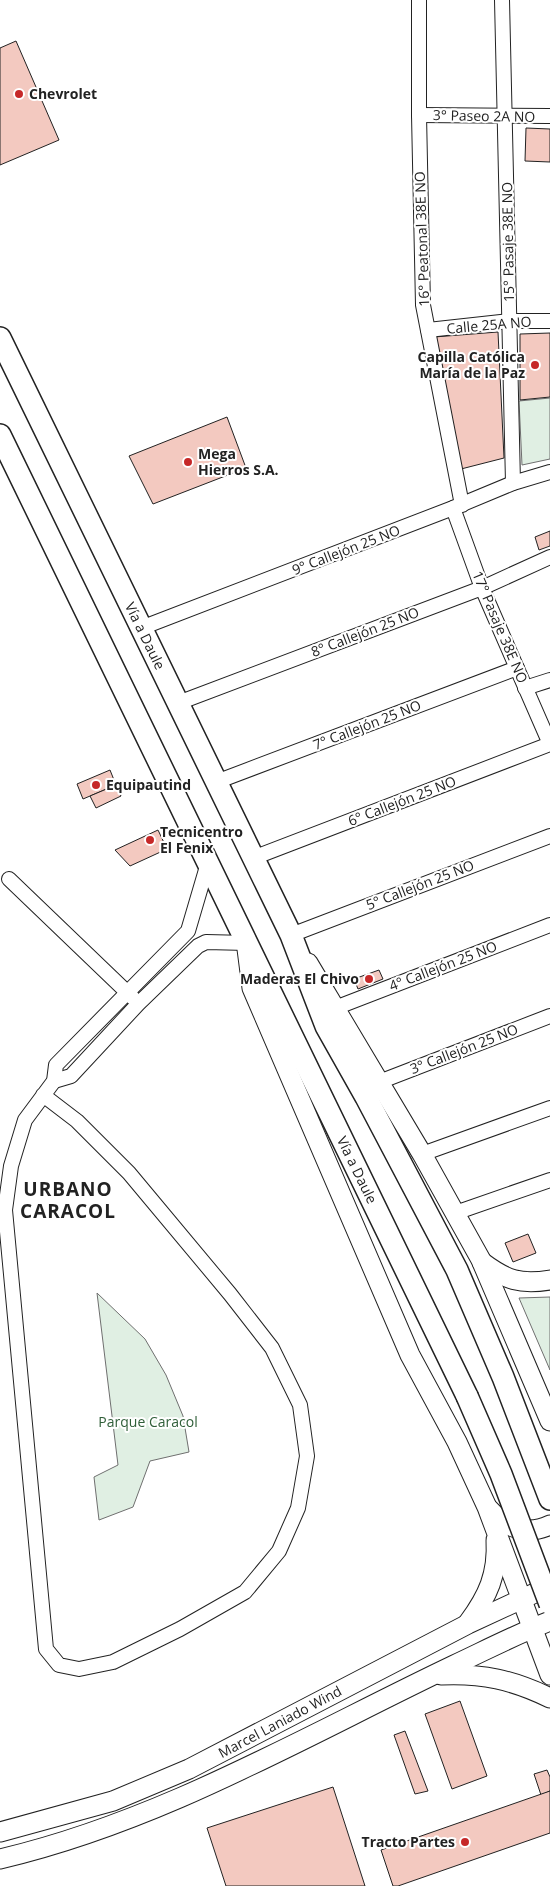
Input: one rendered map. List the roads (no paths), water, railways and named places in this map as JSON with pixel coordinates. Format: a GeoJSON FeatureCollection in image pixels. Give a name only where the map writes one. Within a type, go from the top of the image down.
{"type":"FeatureCollection","features":[{"type":"Feature","properties":{"kind":"main road","name":"Vía a Daule"},"geometry":{"type":"LineString","coordinates":[[0,338],[290,935],[326,1026],[380,1122],[457,1270],[503,1377],[550,1499]]}},
{"type":"Feature","properties":{"kind":"main road","name":"Vía a Daule"},"geometry":{"type":"LineString","coordinates":[[0,435],[467,1396],[501,1474],[550,1604]]}},
{"type":"Feature","properties":{"kind":"main road","name":"Vía a Daule"},"geometry":{"type":"LineString","coordinates":[[290,935],[422,1154],[455,1213],[480,1260],[550,1421]]}},
{"type":"Feature","properties":{"kind":"main road","name":"Vía a Daule"},"geometry":{"type":"LineString","coordinates":[[247,943],[252,988],[410,1355],[457,1442],[487,1506]]}},
{"type":"Feature","properties":{"kind":"main road"},"geometry":{"type":"LineString","coordinates":[[480,1260],[498,1274],[516,1281],[534,1283],[550,1280]]}},
{"type":"Feature","properties":{"kind":"main road"},"geometry":{"type":"LineString","coordinates":[[487,1506],[498,1520],[514,1529],[531,1531],[550,1525]]}},
{"type":"Feature","properties":{"kind":"main road"},"geometry":{"type":"LineString","coordinates":[[487,1506],[522,1598],[542,1624],[550,1675]]}},
{"type":"Feature","properties":{"kind":"main road"},"geometry":{"type":"LineString","coordinates":[[468,1624],[483,1604],[492,1581],[497,1556],[496,1531]]}},
{"type":"Feature","properties":{"kind":"main road","name":"Marcel Laniado Wind"},"geometry":{"type":"LineString","coordinates":[[0,1832],[113,1801],[189,1770],[468,1624],[550,1586]]}},
{"type":"Feature","properties":{"kind":"main road","name":"Marcel Laniado Wind"},"geometry":{"type":"LineString","coordinates":[[0,1859],[122,1822],[186,1796],[432,1675],[542,1624]]}},
{"type":"Feature","properties":{"kind":"main road"},"geometry":{"type":"LineString","coordinates":[[432,1675],[466,1673],[500,1678],[532,1689],[550,1698]]}},
{"type":"Feature","properties":{"kind":"street","name":"16° Peatonal 38E NO"},"geometry":{"type":"LineString","coordinates":[[419,0],[419,115],[423,305],[458,507]]}},
{"type":"Feature","properties":{"kind":"street","name":"15° Pasaje 38E NO"},"geometry":{"type":"LineString","coordinates":[[502,0],[513,483]]}},
{"type":"Feature","properties":{"kind":"street","name":"3° Paseo 2A NO"},"geometry":{"type":"LineString","coordinates":[[419,115],[550,116]]}},
{"type":"Feature","properties":{"kind":"street","name":"Calle 25A NO"},"geometry":{"type":"LineString","coordinates":[[428,330],[510,321],[550,321]]}},
{"type":"Feature","properties":{"kind":"street","name":"9° Callejón 25 NO"},"geometry":{"type":"LineString","coordinates":[[141,628],[458,507],[513,483],[550,472]]}},
{"type":"Feature","properties":{"kind":"street","name":"17° Pasaje 38E NO"},"geometry":{"type":"LineString","coordinates":[[458,507],[482,588],[550,744]]}},
{"type":"Feature","properties":{"kind":"street","name":"8° Callejón 25 NO"},"geometry":{"type":"LineString","coordinates":[[178,702],[482,588],[550,557]]}},
{"type":"Feature","properties":{"kind":"street","name":"7° Callejón 25 NO"},"geometry":{"type":"LineString","coordinates":[[216,782],[517,668]]}},
{"type":"Feature","properties":{"kind":"street"},"geometry":{"type":"LineString","coordinates":[[526,688],[550,680]]}},
{"type":"Feature","properties":{"kind":"street","name":"6° Callejón 25 NO"},"geometry":{"type":"LineString","coordinates":[[253,858],[550,744]]}},
{"type":"Feature","properties":{"kind":"street","name":"5° Callejón 25 NO"},"geometry":{"type":"LineString","coordinates":[[290,935],[550,836]]}},
{"type":"Feature","properties":{"kind":"street"},"geometry":{"type":"LineString","coordinates":[[43,1095],[77,1121],[129,1173],[230,1294],[272,1348],[300,1405],[307,1456],[298,1508],[279,1551],[245,1592],[180,1629],[113,1662],[79,1669],[59,1665],[46,1649],[5,1210],[11,1166],[26,1120],[43,1095],[54,1081],[56,1065],[188,931],[208,863]]}},
{"type":"Feature","properties":{"kind":"street"},"geometry":{"type":"LineString","coordinates":[[9,879],[138,1004]]}},
{"type":"Feature","properties":{"kind":"street","name":"4° Callejón 25 NO"},"geometry":{"type":"LineString","coordinates":[[335,1008],[550,925]]}},
{"type":"Feature","properties":{"kind":"street"},"geometry":{"type":"LineString","coordinates":[[54,1081],[71,1076],[138,1004],[198,946],[206,942],[247,943]]}},
{"type":"Feature","properties":{"kind":"street","name":"3° Callejón 25 NO"},"geometry":{"type":"LineString","coordinates":[[378,1082],[550,1016]]}},
{"type":"Feature","properties":{"kind":"street"},"geometry":{"type":"LineString","coordinates":[[422,1154],[550,1108]]}},
{"type":"Feature","properties":{"kind":"street"},"geometry":{"type":"LineString","coordinates":[[455,1213],[550,1180]]}},
{"type":"Feature","properties":{"kind":"place","name":"Chevrolet"},"geometry":{"type":"Point","coordinates":[19,94]}},
{"type":"Feature","properties":{"kind":"place","name":"Capilla Católica María de la Paz"},"geometry":{"type":"Point","coordinates":[535,365]}},
{"type":"Feature","properties":{"kind":"place","name":"Mega Hierros S.A."},"geometry":{"type":"Point","coordinates":[188,462]}},
{"type":"Feature","properties":{"kind":"place","name":"Equipautind"},"geometry":{"type":"Point","coordinates":[96,785]}},
{"type":"Feature","properties":{"kind":"place","name":"Tecnicentro El Fenix"},"geometry":{"type":"Point","coordinates":[150,840]}},
{"type":"Feature","properties":{"kind":"place","name":"Maderas El Chivo"},"geometry":{"type":"Point","coordinates":[369,979]}},
{"type":"Feature","properties":{"kind":"place","name":"Tracto Partes"},"geometry":{"type":"Point","coordinates":[465,1842]}},
{"type":"Feature","properties":{"kind":"district","name":"URBANO CARACOL"},"geometry":{"type":"Point","coordinates":[68,1200]}},
{"type":"Feature","properties":{"kind":"park label","name":"Parque Caracol"},"geometry":{"type":"Point","coordinates":[148,1422]}}]}
